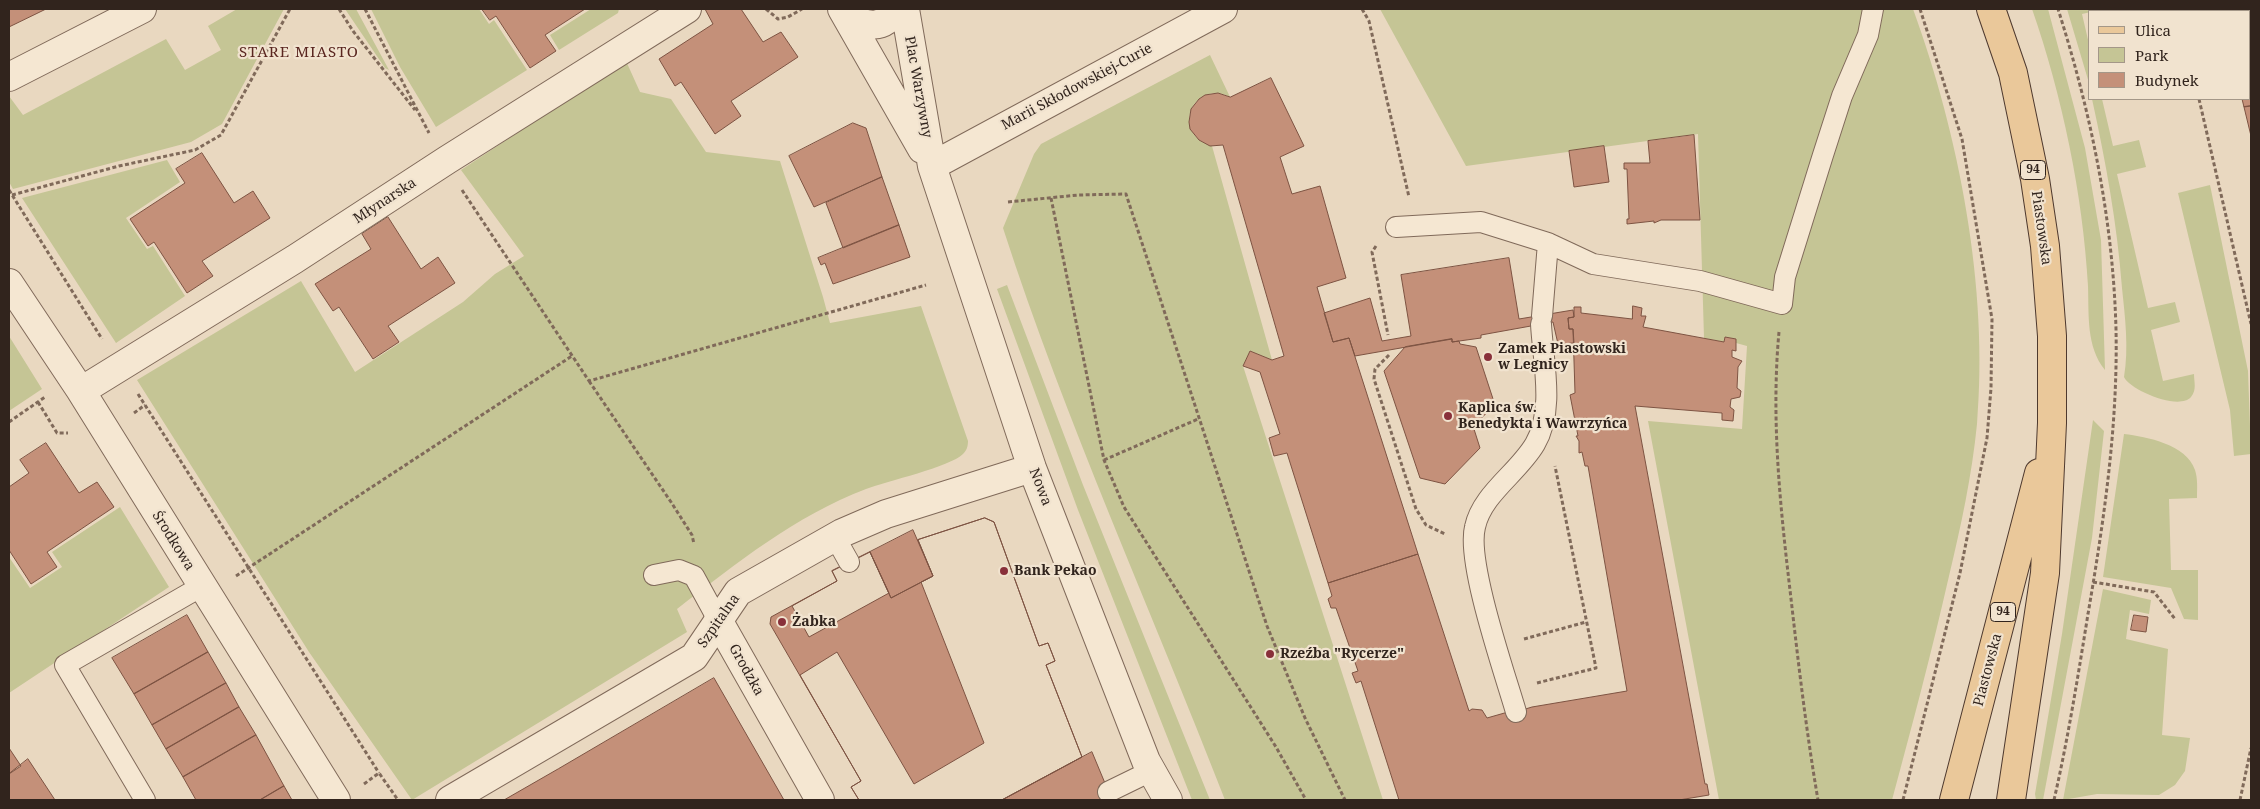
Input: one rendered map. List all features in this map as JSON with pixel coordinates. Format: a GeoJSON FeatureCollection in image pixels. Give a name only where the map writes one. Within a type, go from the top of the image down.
{"type":"FeatureCollection","features":[{"type":"Feature","properties":{"kind":"main road","name":"Piastowska"},"geometry":{"type":"LineString","coordinates":[[1991,9],[2013,73],[2044,237],[2051,320],[2052,423],[2045,573],[2011,800]]}},
{"type":"Feature","properties":{"kind":"main road","name":"Piastowska"},"geometry":{"type":"LineString","coordinates":[[1954,800],[2052,423]]}},
{"type":"Feature","properties":{"kind":"street"},"geometry":{"type":"LineString","coordinates":[[9,77],[142,9]]}},
{"type":"Feature","properties":{"kind":"street"},"geometry":{"type":"LineString","coordinates":[[845,13],[865,25],[881,24],[891,16],[895,9]]}},
{"type":"Feature","properties":{"kind":"street","name":"Plac Warzywny"},"geometry":{"type":"LineString","coordinates":[[905,9],[932,166]]}},
{"type":"Feature","properties":{"kind":"street","name":"Marii Skłodowskiej-Curie"},"geometry":{"type":"LineString","coordinates":[[932,166],[1223,9]]}},
{"type":"Feature","properties":{"kind":"street","name":"Młynarska"},"geometry":{"type":"LineString","coordinates":[[81,391],[295,259],[672,13]]}},
{"type":"Feature","properties":{"kind":"street"},"geometry":{"type":"LineString","coordinates":[[845,13],[932,166]]}},
{"type":"Feature","properties":{"kind":"street","name":"Nowa"},"geometry":{"type":"LineString","coordinates":[[932,166],[1032,468],[1151,771],[1168,800]]}},
{"type":"Feature","properties":{"kind":"street","name":"Środkowa"},"geometry":{"type":"LineString","coordinates":[[9,282],[81,391],[205,591],[347,794]]}},
{"type":"Feature","properties":{"kind":"street","name":"Szpitalna"},"geometry":{"type":"LineString","coordinates":[[450,800],[694,657],[738,592],[835,537],[886,514],[1032,468]]}},
{"type":"Feature","properties":{"kind":"street","name":"Grodzka"},"geometry":{"type":"LineString","coordinates":[[718,620],[820,800]]}},
{"type":"Feature","properties":{"kind":"lane"},"geometry":{"type":"LineString","coordinates":[[1396,227],[1481,222],[1548,243],[1593,264],[1700,281],[1782,304],[1785,277],[1842,96],[1868,35],[1873,9]]}},
{"type":"Feature","properties":{"kind":"lane"},"geometry":{"type":"LineString","coordinates":[[1516,712],[1479,579],[1473,537],[1475,526],[1483,508],[1535,444],[1544,424],[1541,320],[1548,243]]}},
{"type":"Feature","properties":{"kind":"lane"},"geometry":{"type":"LineString","coordinates":[[835,537],[849,562]]}},
{"type":"Feature","properties":{"kind":"lane"},"geometry":{"type":"LineString","coordinates":[[654,575],[679,570],[694,576]]}},
{"type":"Feature","properties":{"kind":"lane","name":"Grodzka"},"geometry":{"type":"LineString","coordinates":[[694,576],[718,620]]}},
{"type":"Feature","properties":{"kind":"lane"},"geometry":{"type":"LineString","coordinates":[[145,800],[65,665],[205,591]]}},
{"type":"Feature","properties":{"kind":"lane"},"geometry":{"type":"LineString","coordinates":[[1108,792],[1151,771]]}},
{"type":"Feature","properties":{"kind":"path"},"geometry":{"type":"LineString","coordinates":[[12,195],[119,166],[195,150],[221,135],[290,9]]}},
{"type":"Feature","properties":{"kind":"path"},"geometry":{"type":"LineString","coordinates":[[339,9],[352,31],[420,116]]}},
{"type":"Feature","properties":{"kind":"path"},"geometry":{"type":"LineString","coordinates":[[366,9],[444,162],[692,535],[695,550],[694,576]]}},
{"type":"Feature","properties":{"kind":"path"},"geometry":{"type":"LineString","coordinates":[[766,9],[778,19],[788,17],[802,9]]}},
{"type":"Feature","properties":{"kind":"path"},"geometry":{"type":"LineString","coordinates":[[1362,9],[1369,20],[1404,175]]}},
{"type":"Feature","properties":{"kind":"path"},"geometry":{"type":"LineString","coordinates":[[1903,800],[1962,563],[1987,438],[1992,378],[1992,319],[1962,139],[1920,9]]}},
{"type":"Feature","properties":{"kind":"path"},"geometry":{"type":"LineString","coordinates":[[2054,800],[2066,747],[2094,582],[2109,476],[2114,404],[2116,329],[2110,252],[2100,167],[2075,64],[2058,9]]}},
{"type":"Feature","properties":{"kind":"path"},"geometry":{"type":"LineString","coordinates":[[2199,100],[2251,324]]}},
{"type":"Feature","properties":{"kind":"path"},"geometry":{"type":"LineString","coordinates":[[9,190],[379,773],[398,800]]}},
{"type":"Feature","properties":{"kind":"path"},"geometry":{"type":"LineString","coordinates":[[1008,202],[1078,194],[1126,194],[1267,626],[1305,718],[1345,800]]}},
{"type":"Feature","properties":{"kind":"path"},"geometry":{"type":"LineString","coordinates":[[1051,198],[1104,460],[1124,507],[1276,747],[1306,800]]}},
{"type":"Feature","properties":{"kind":"path"},"geometry":{"type":"LineString","coordinates":[[1388,336],[1372,252],[1380,237],[1396,227]]}},
{"type":"Feature","properties":{"kind":"path"},"geometry":{"type":"LineString","coordinates":[[588,381],[926,285]]}},
{"type":"Feature","properties":{"kind":"path"},"geometry":{"type":"LineString","coordinates":[[1782,304],[1776,398],[1781,495],[1800,681],[1818,800]]}},
{"type":"Feature","properties":{"kind":"path"},"geometry":{"type":"LineString","coordinates":[[1389,355],[1375,369],[1374,379],[1416,510],[1426,525],[1439,533],[1473,537]]}},
{"type":"Feature","properties":{"kind":"path"},"geometry":{"type":"LineString","coordinates":[[205,591],[250,567],[572,356]]}},
{"type":"Feature","properties":{"kind":"path"},"geometry":{"type":"LineString","coordinates":[[9,422],[44,399]]}},
{"type":"Feature","properties":{"kind":"path"},"geometry":{"type":"LineString","coordinates":[[1510,689],[1596,668],[1544,414]]}},
{"type":"Feature","properties":{"kind":"path"},"geometry":{"type":"LineString","coordinates":[[1104,460],[1198,419]]}},
{"type":"Feature","properties":{"kind":"path"},"geometry":{"type":"LineString","coordinates":[[2094,582],[2154,592],[2175,619]]}},
{"type":"Feature","properties":{"kind":"path"},"geometry":{"type":"LineString","coordinates":[[1497,646],[1586,622]]}},
{"type":"Feature","properties":{"kind":"path"},"geometry":{"type":"LineString","coordinates":[[2240,800],[2251,748]]}},
{"type":"Feature","properties":{"kind":"path"},"geometry":{"type":"LineString","coordinates":[[347,794],[379,773]]}},
{"type":"Feature","properties":{"kind":"green space"},"geometry":{"type":"Polygon","coordinates":[[[237,9],[284,9],[222,124],[191,142],[13,189],[9,182],[9,96],[23,115],[166,39],[185,70],[221,50],[208,26],[237,9]]]}},
{"type":"Feature","properties":{"kind":"green space"},"geometry":{"type":"Polygon","coordinates":[[[345,9],[356,9],[389,70],[385,68],[345,9]]]}},
{"type":"Feature","properties":{"kind":"green space"},"geometry":{"type":"Polygon","coordinates":[[[371,9],[479,9],[489,24],[494,20],[527,70],[436,127],[400,67],[371,9]]]}},
{"type":"Feature","properties":{"kind":"green space"},"geometry":{"type":"Polygon","coordinates":[[[591,9],[619,9],[618,13],[559,50],[550,35],[591,9]]]}},
{"type":"Feature","properties":{"kind":"green space"},"geometry":{"type":"Polygon","coordinates":[[[1380,9],[1913,9],[1944,108],[1957,160],[1967,213],[1979,320],[1980,373],[1975,443],[1962,519],[1929,660],[1892,800],[1719,800],[1648,421],[1742,429],[1747,346],[1736,343],[1736,339],[1725,337],[1724,342],[1704,338],[1698,134],[1466,166],[1380,9]]]}},
{"type":"Feature","properties":{"kind":"green space"},"geometry":{"type":"Polygon","coordinates":[[[2032,9],[2048,9],[2085,148],[2101,240],[2105,370],[2094,351],[2090,330],[2081,216],[2062,110],[2032,9]]]}},
{"type":"Feature","properties":{"kind":"green space"},"geometry":{"type":"Polygon","coordinates":[[[2067,9],[2104,9],[2088,10],[2088,13],[2082,14],[2088,40],[2088,80],[2067,9]]]}},
{"type":"Feature","properties":{"kind":"green space"},"geometry":{"type":"Polygon","coordinates":[[[1210,55],[1230,97],[1217,93],[1206,95],[1197,101],[1191,110],[1189,120],[1192,130],[1199,139],[1212,146],[1272,360],[1250,351],[1243,366],[1383,800],[1225,800],[1081,444],[1003,228],[1034,154],[1041,144],[1210,55]]]}},
{"type":"Feature","properties":{"kind":"green space"},"geometry":{"type":"Polygon","coordinates":[[[626,61],[640,92],[671,99],[706,152],[780,161],[830,323],[921,306],[968,441],[967,446],[963,454],[956,459],[866,489],[840,500],[767,542],[677,609],[687,632],[412,800],[309,652],[137,380],[301,281],[355,372],[463,302],[495,274],[524,256],[461,170],[626,61]]]}},
{"type":"Feature","properties":{"kind":"green space"},"geometry":{"type":"Polygon","coordinates":[[[2092,100],[2102,100],[2113,146],[2139,140],[2146,167],[2117,174],[2148,308],[2175,302],[2180,322],[2151,330],[2163,381],[2194,374],[2194,392],[2185,401],[2176,402],[2155,397],[2135,388],[2124,377],[2126,332],[2117,240],[2092,100]]]}},
{"type":"Feature","properties":{"kind":"green space"},"geometry":{"type":"Polygon","coordinates":[[[167,160],[180,182],[126,218],[147,249],[153,246],[185,296],[116,343],[22,198],[167,160]]]}},
{"type":"Feature","properties":{"kind":"green space"},"geometry":{"type":"Polygon","coordinates":[[[2210,185],[2248,371],[2251,454],[2234,456],[2230,410],[2178,193],[2210,185]]]}},
{"type":"Feature","properties":{"kind":"green space"},"geometry":{"type":"Polygon","coordinates":[[[1007,285],[1083,485],[1210,800],[1192,800],[1078,510],[997,289],[1007,285]]]}},
{"type":"Feature","properties":{"kind":"green space"},"geometry":{"type":"Polygon","coordinates":[[[9,336],[42,389],[9,411],[9,336]]]}},
{"type":"Feature","properties":{"kind":"green space"},"geometry":{"type":"Polygon","coordinates":[[[2093,420],[2104,431],[2092,538],[2043,800],[2036,800],[2035,794],[2062,634],[2093,420]]]}},
{"type":"Feature","properties":{"kind":"green space"},"geometry":{"type":"Polygon","coordinates":[[[2124,434],[2144,437],[2175,448],[2190,461],[2195,470],[2197,498],[2169,499],[2171,570],[2198,570],[2198,620],[2184,619],[2171,588],[2103,577],[2124,434]]]}},
{"type":"Feature","properties":{"kind":"green space"},"geometry":{"type":"Polygon","coordinates":[[[120,507],[169,587],[9,693],[9,557],[30,588],[62,567],[52,552],[120,507]]]}},
{"type":"Feature","properties":{"kind":"green space"},"geometry":{"type":"Polygon","coordinates":[[[2103,589],[2151,600],[2149,614],[2130,610],[2126,639],[2168,649],[2162,735],[2190,738],[2185,771],[2175,785],[2159,795],[2097,794],[2063,800],[2103,589]]]}},
{"type":"Feature","properties":{"kind":"building"},"geometry":{"type":"Polygon","coordinates":[[[9,9],[46,9],[9,27],[9,9]]]}},
{"type":"Feature","properties":{"kind":"building"},"geometry":{"type":"Polygon","coordinates":[[[482,9],[585,9],[545,35],[556,51],[530,68],[496,16],[490,20],[482,9]]]}},
{"type":"Feature","properties":{"kind":"building"},"geometry":{"type":"Polygon","coordinates":[[[705,9],[741,9],[763,42],[781,32],[798,57],[731,101],[741,116],[715,134],[681,82],[675,86],[659,59],[713,24],[705,9]]]}},
{"type":"Feature","properties":{"kind":"building"},"geometry":{"type":"Polygon","coordinates":[[[2251,9],[2251,46],[2250,10],[2220,10],[2251,9]]]}},
{"type":"Feature","properties":{"kind":"building"},"geometry":{"type":"Polygon","coordinates":[[[2251,46],[2251,106],[2244,107],[2242,100],[2250,100],[2251,46]]]}},
{"type":"Feature","properties":{"kind":"building"},"geometry":{"type":"Polygon","coordinates":[[[1271,78],[1304,146],[1280,157],[1292,194],[1320,186],[1346,278],[1317,287],[1333,342],[1349,338],[1418,554],[1328,583],[1287,453],[1274,456],[1269,438],[1280,434],[1260,372],[1243,366],[1250,351],[1272,360],[1284,356],[1223,145],[1210,146],[1199,140],[1190,129],[1189,122],[1191,109],[1205,95],[1218,93],[1230,97],[1271,78]]]}},
{"type":"Feature","properties":{"kind":"building"},"geometry":{"type":"Polygon","coordinates":[[[2251,106],[2251,136],[2244,107],[2251,106]]]}},
{"type":"Feature","properties":{"kind":"building"},"geometry":{"type":"Polygon","coordinates":[[[853,123],[866,128],[882,177],[814,207],[789,156],[853,123]]]}},
{"type":"Feature","properties":{"kind":"building"},"geometry":{"type":"Polygon","coordinates":[[[1694,135],[1700,220],[1661,220],[1654,223],[1654,221],[1627,224],[1627,219],[1629,219],[1627,169],[1624,169],[1624,163],[1650,163],[1648,141],[1694,135]]]}},
{"type":"Feature","properties":{"kind":"building"},"geometry":{"type":"Polygon","coordinates":[[[1604,146],[1609,182],[1574,187],[1569,151],[1604,146]]]}},
{"type":"Feature","properties":{"kind":"building"},"geometry":{"type":"Polygon","coordinates":[[[202,153],[234,203],[253,191],[270,218],[202,261],[213,276],[187,293],[154,242],[148,246],[130,219],[185,183],[176,169],[202,153]]]}},
{"type":"Feature","properties":{"kind":"building"},"geometry":{"type":"Polygon","coordinates":[[[882,177],[899,225],[843,248],[826,203],[882,177]]]}},
{"type":"Feature","properties":{"kind":"building"},"geometry":{"type":"Polygon","coordinates":[[[388,217],[421,269],[438,257],[455,283],[388,326],[399,342],[373,359],[339,307],[333,311],[315,284],[371,249],[362,234],[388,217]]]}},
{"type":"Feature","properties":{"kind":"building"},"geometry":{"type":"Polygon","coordinates":[[[899,225],[910,257],[833,284],[825,263],[821,265],[818,258],[899,225]]]}},
{"type":"Feature","properties":{"kind":"building"},"geometry":{"type":"Polygon","coordinates":[[[1509,258],[1519,319],[1573,310],[1574,317],[1568,318],[1569,329],[1573,329],[1574,343],[1558,344],[1553,322],[1481,335],[1481,338],[1452,342],[1452,339],[1355,356],[1349,338],[1333,342],[1324,313],[1370,298],[1382,341],[1411,336],[1401,275],[1509,258]]]}},
{"type":"Feature","properties":{"kind":"building"},"geometry":{"type":"Polygon","coordinates":[[[1633,306],[1642,308],[1641,316],[1646,316],[1643,327],[1724,342],[1725,337],[1736,339],[1736,351],[1732,350],[1732,357],[1742,361],[1738,367],[1737,388],[1741,391],[1740,397],[1731,399],[1730,407],[1734,410],[1733,421],[1722,420],[1722,413],[1635,406],[1705,784],[1707,784],[1709,795],[1679,800],[1399,800],[1361,681],[1356,683],[1352,673],[1358,671],[1336,608],[1331,608],[1328,599],[1332,596],[1328,583],[1418,554],[1469,711],[1472,709],[1482,710],[1487,718],[1532,707],[1627,691],[1588,466],[1585,466],[1582,452],[1579,453],[1579,441],[1576,436],[1578,436],[1570,395],[1575,393],[1573,329],[1569,329],[1568,318],[1574,317],[1574,307],[1581,307],[1581,313],[1632,319],[1633,306]]]}},
{"type":"Feature","properties":{"kind":"building"},"geometry":{"type":"Polygon","coordinates":[[[1452,339],[1452,342],[1459,341],[1460,344],[1476,347],[1495,405],[1473,426],[1480,448],[1445,484],[1420,478],[1384,371],[1405,347],[1452,339]]]}},
{"type":"Feature","properties":{"kind":"building"},"geometry":{"type":"Polygon","coordinates":[[[46,443],[79,493],[97,482],[114,507],[47,552],[57,567],[31,584],[9,550],[9,487],[29,473],[20,460],[46,443]]]}},
{"type":"Feature","properties":{"kind":"building"},"geometry":{"type":"Polygon","coordinates":[[[985,518],[994,522],[1039,646],[1048,643],[1055,661],[1046,665],[1082,757],[1002,800],[859,800],[851,787],[861,781],[800,675],[837,652],[914,784],[984,743],[921,582],[933,576],[918,540],[985,518]]]}},
{"type":"Feature","properties":{"kind":"building"},"geometry":{"type":"Polygon","coordinates":[[[985,518],[994,522],[1039,646],[1048,643],[1055,661],[1046,665],[1082,757],[1002,800],[859,800],[851,787],[861,781],[770,624],[771,617],[837,581],[832,571],[870,552],[891,598],[933,576],[918,540],[985,518]]]}},
{"type":"Feature","properties":{"kind":"building"},"geometry":{"type":"Polygon","coordinates":[[[913,530],[933,576],[891,598],[870,552],[913,530]]]}},
{"type":"Feature","properties":{"kind":"building"},"geometry":{"type":"Polygon","coordinates":[[[870,552],[889,593],[809,637],[792,606],[837,581],[832,571],[870,552]]]}},
{"type":"Feature","properties":{"kind":"building"},"geometry":{"type":"Polygon","coordinates":[[[187,615],[208,652],[134,694],[112,658],[187,615]]]}},
{"type":"Feature","properties":{"kind":"building"},"geometry":{"type":"Polygon","coordinates":[[[2134,615],[2148,617],[2146,632],[2131,630],[2134,615]]]}},
{"type":"Feature","properties":{"kind":"building"},"geometry":{"type":"Polygon","coordinates":[[[208,652],[226,683],[152,725],[134,694],[208,652]]]}},
{"type":"Feature","properties":{"kind":"building"},"geometry":{"type":"Polygon","coordinates":[[[714,678],[784,800],[504,800],[558,769],[714,678]]]}},
{"type":"Feature","properties":{"kind":"building"},"geometry":{"type":"Polygon","coordinates":[[[226,683],[239,707],[166,749],[152,725],[226,683]]]}},
{"type":"Feature","properties":{"kind":"building"},"geometry":{"type":"Polygon","coordinates":[[[239,707],[256,735],[183,777],[166,749],[239,707]]]}},
{"type":"Feature","properties":{"kind":"building"},"geometry":{"type":"Polygon","coordinates":[[[256,735],[284,786],[260,800],[196,800],[183,777],[256,735]]]}},
{"type":"Feature","properties":{"kind":"building"},"geometry":{"type":"Polygon","coordinates":[[[9,748],[21,766],[9,774],[9,748]]]}},
{"type":"Feature","properties":{"kind":"building"},"geometry":{"type":"Polygon","coordinates":[[[1092,752],[1112,800],[1002,800],[1092,752]]]}},
{"type":"Feature","properties":{"kind":"building"},"geometry":{"type":"Polygon","coordinates":[[[28,759],[55,800],[9,800],[9,774],[28,759]]]}},
{"type":"Feature","properties":{"kind":"building"},"geometry":{"type":"Polygon","coordinates":[[[284,786],[292,800],[260,800],[284,786]]]}},
{"type":"Feature","properties":{"kind":"place","name":"Zamek Piastowski w Legnicy"},"geometry":{"type":"Point","coordinates":[1488,357]}},
{"type":"Feature","properties":{"kind":"place","name":"Kaplica św. Benedykta i Wawrzyńca"},"geometry":{"type":"Point","coordinates":[1448,416]}},
{"type":"Feature","properties":{"kind":"place","name":"Bank Pekao"},"geometry":{"type":"Point","coordinates":[1004,571]}},
{"type":"Feature","properties":{"kind":"place","name":"Żabka"},"geometry":{"type":"Point","coordinates":[782,622]}},
{"type":"Feature","properties":{"kind":"place","name":"Rzeźba \"Rycerze\""},"geometry":{"type":"Point","coordinates":[1270,654]}},
{"type":"Feature","properties":{"kind":"district","name":"STARE MIASTO"},"geometry":{"type":"Point","coordinates":[299,53]}}]}
